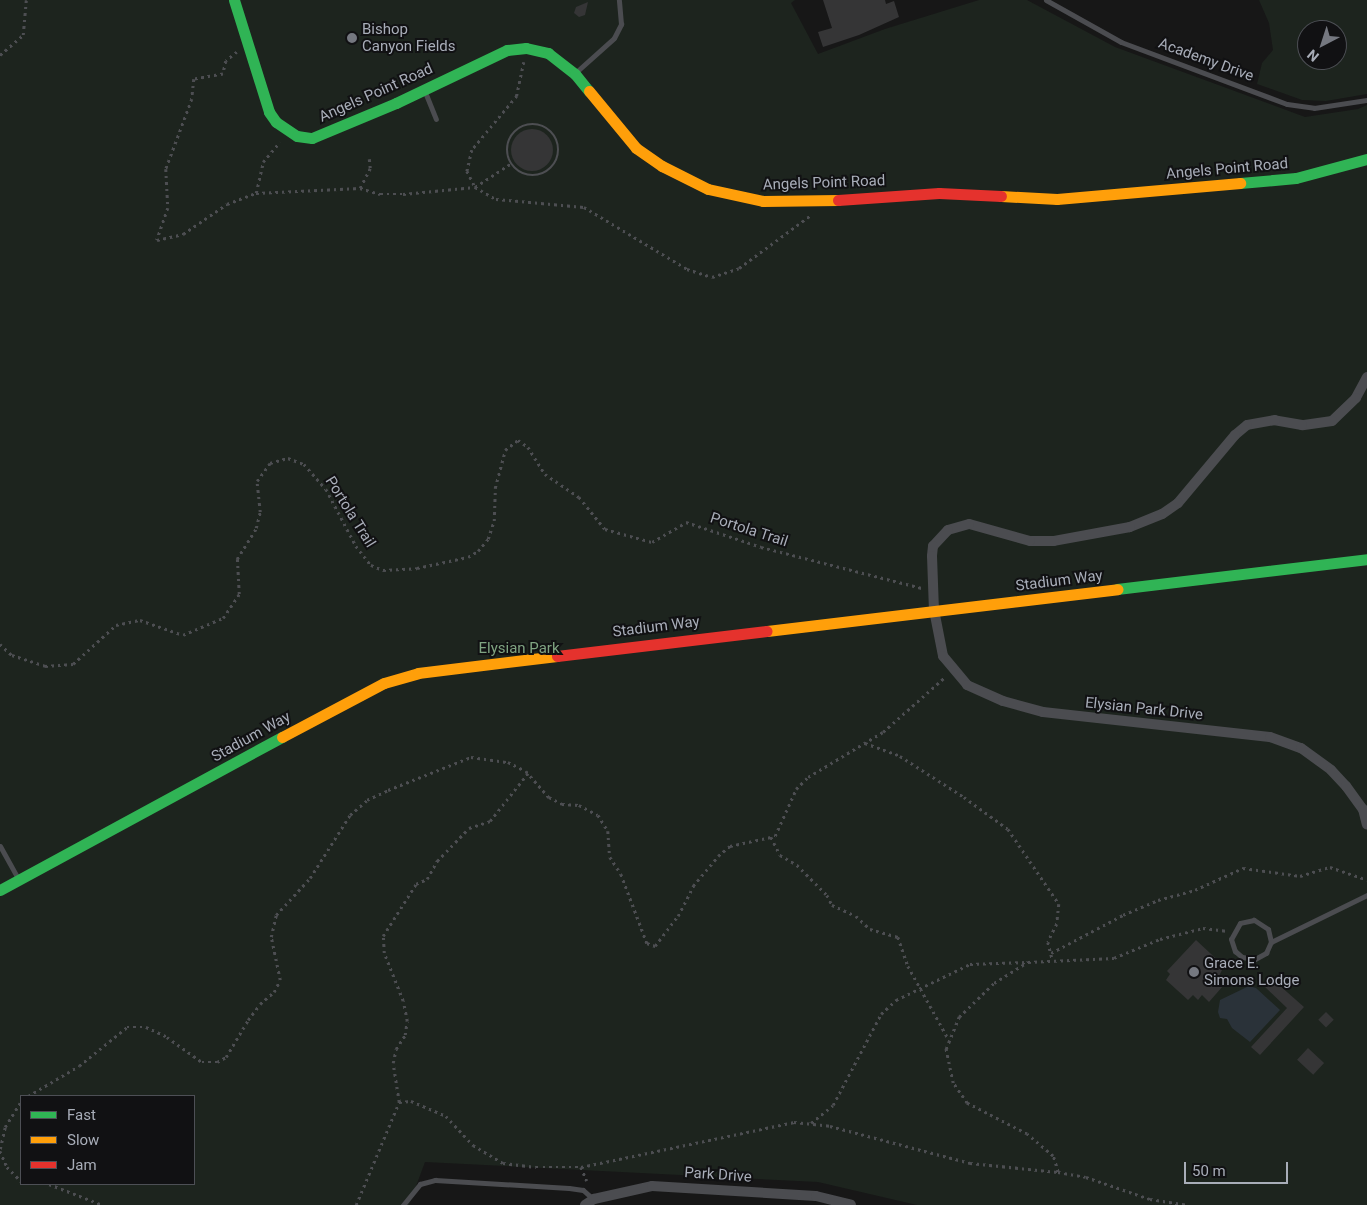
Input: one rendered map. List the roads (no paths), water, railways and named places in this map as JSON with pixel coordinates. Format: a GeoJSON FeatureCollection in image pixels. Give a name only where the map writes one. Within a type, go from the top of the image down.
{"type":"FeatureCollection","features":[{"type":"Feature","properties":{"kind":"main road","name":"Angels Point Road"},"geometry":{"type":"LineString","coordinates":[[234,0],[269,112],[290,132],[312,138],[424,90],[507,50],[526,48],[548,53],[575,74],[636,148],[670,170],[708,189],[735,197],[763,201],[827,201],[939,193],[1057,198],[1296,178],[1367,159]]}},
{"type":"Feature","properties":{"kind":"main road","name":"Stadium Way"},"geometry":{"type":"LineString","coordinates":[[0,890],[349,700],[384,683],[418,673],[1367,559]]}},
{"type":"Feature","properties":{"kind":"street"},"geometry":{"type":"LineString","coordinates":[[934,610],[934,546],[948,530],[968,524],[1030,541],[1054,541],[1130,527],[1162,514],[1178,502],[1235,435],[1247,425],[1275,420],[1302,425],[1332,421],[1356,398],[1367,377]]}},
{"type":"Feature","properties":{"kind":"street","name":"Elysian Park Drive"},"geometry":{"type":"LineString","coordinates":[[934,610],[943,656],[967,685],[1003,701],[1043,712],[1270,737],[1301,748],[1331,770],[1363,809],[1367,825]]}},
{"type":"Feature","properties":{"kind":"street","name":"Park Drive"},"geometry":{"type":"LineString","coordinates":[[585,1205],[594,1199],[652,1186],[816,1196],[851,1205]]}},
{"type":"Feature","properties":{"kind":"lane"},"geometry":{"type":"LineString","coordinates":[[575,74],[614,38],[621,24],[619,0]]}},
{"type":"Feature","properties":{"kind":"lane","name":"Academy Drive"},"geometry":{"type":"LineString","coordinates":[[1046,0],[1121,42],[1288,104],[1314,108],[1367,100]]}},
{"type":"Feature","properties":{"kind":"lane"},"geometry":{"type":"LineString","coordinates":[[424,90],[436,119]]}},
{"type":"Feature","properties":{"kind":"lane"},"geometry":{"type":"LineString","coordinates":[[0,846],[19,880]]}},
{"type":"Feature","properties":{"kind":"lane"},"geometry":{"type":"LineString","coordinates":[[1271,942],[1268,929],[1254,920],[1240,923],[1233,932],[1235,951],[1248,959],[1266,953],[1271,942],[1367,895]]}},
{"type":"Feature","properties":{"kind":"lane"},"geometry":{"type":"LineString","coordinates":[[403,1205],[420,1184],[435,1180],[568,1188],[583,1190],[594,1199]]}},
{"type":"Feature","properties":{"kind":"place","name":"Bishop Canyon Fields"},"geometry":{"type":"Point","coordinates":[352,38]}},
{"type":"Feature","properties":{"kind":"place","name":"Grace E. Simons Lodge"},"geometry":{"type":"Point","coordinates":[1194,972]}},
{"type":"Feature","properties":{"kind":"park label","name":"Elysian Park"},"geometry":{"type":"Point","coordinates":[519,649]}}]}
